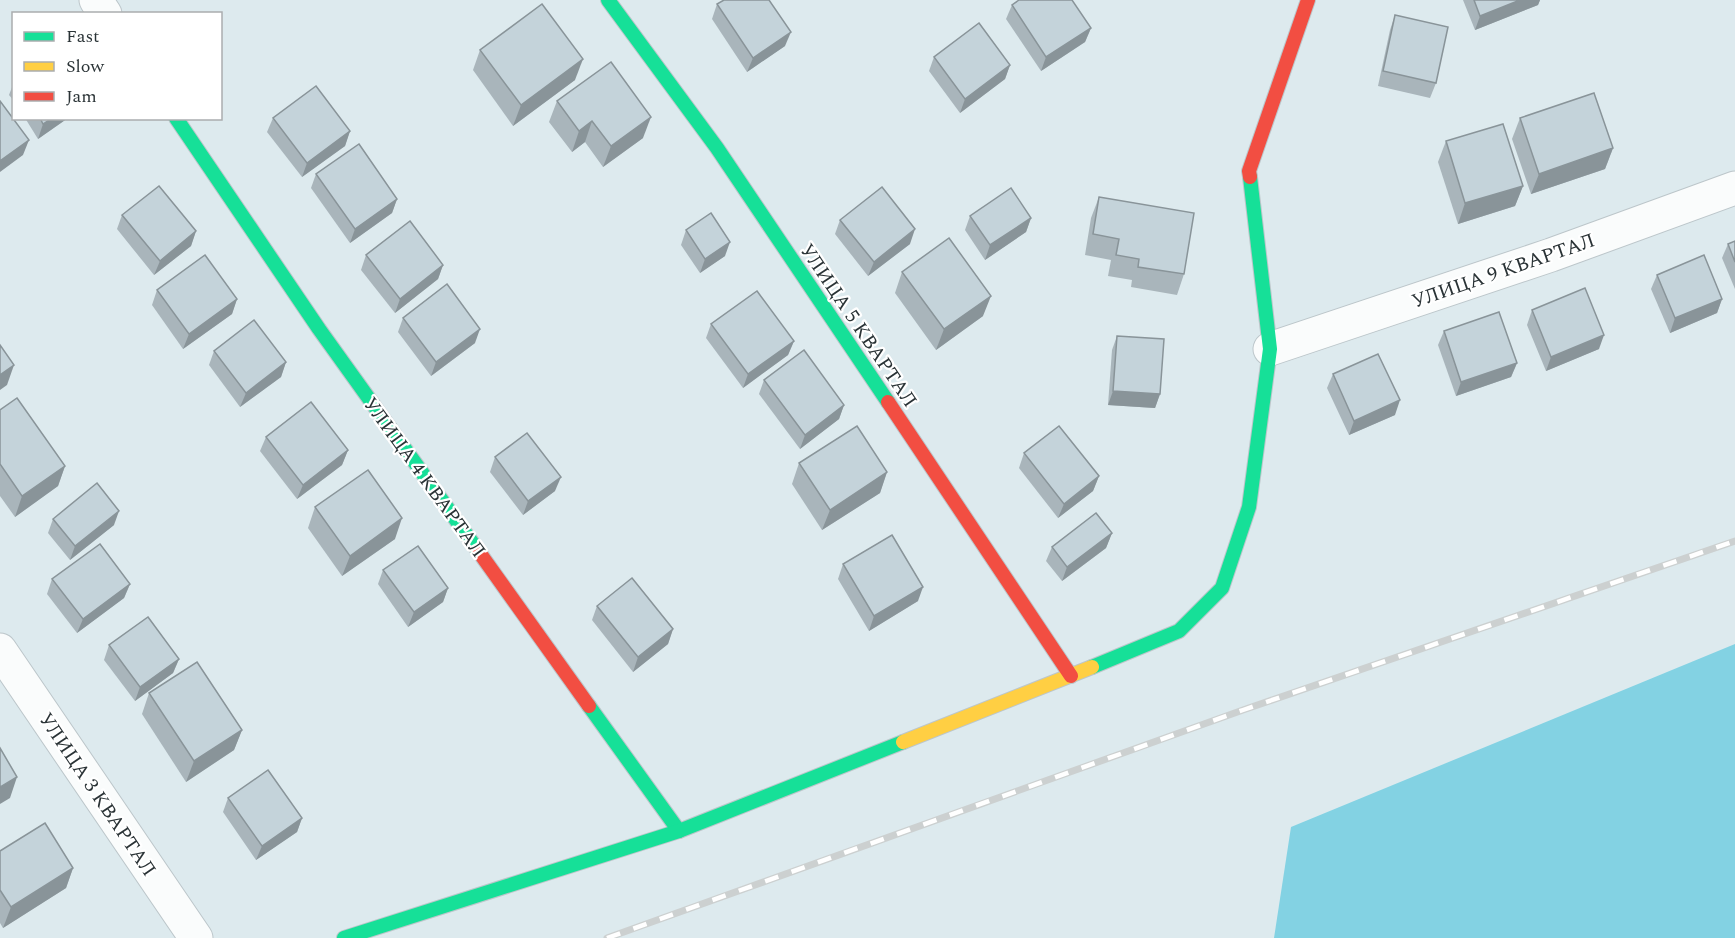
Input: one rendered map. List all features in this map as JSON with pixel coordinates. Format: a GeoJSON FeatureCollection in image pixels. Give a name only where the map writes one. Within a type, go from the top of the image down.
{"type":"FeatureCollection","features":[{"type":"Feature","properties":{"kind":"street","name":"УЛИЦА 5 КВАРТАЛ"},"geometry":{"type":"LineString","coordinates":[[608,0],[717,148],[1071,676]]}},
{"type":"Feature","properties":{"kind":"street"},"geometry":{"type":"LineString","coordinates":[[344,938],[679,831],[1179,631],[1222,588],[1249,507],[1270,349],[1249,171],[1308,0]]}},
{"type":"Feature","properties":{"kind":"street","name":"УЛИЦА 4 КВАРТАЛ"},"geometry":{"type":"LineString","coordinates":[[177,120],[319,329],[679,831]]}},
{"type":"Feature","properties":{"kind":"street","name":"УЛИЦА 9 КВАРТАЛ"},"geometry":{"type":"LineString","coordinates":[[1270,349],[1551,255],[1735,188]]}},
{"type":"Feature","properties":{"kind":"street","name":"УЛИЦА 3 КВАРТАЛ"},"geometry":{"type":"LineString","coordinates":[[0,650],[196,938]]}},
{"type":"Feature","properties":{"kind":"shaded area"},"geometry":{"type":"Polygon","coordinates":[[[1735,644],[1735,938],[1274,938],[1291,827],[1735,644]]]}},
{"type":"Feature","properties":{"kind":"building"},"geometry":{"type":"Polygon","coordinates":[[[724,0],[769,0],[791,32],[753,58],[717,4],[724,0]]]}},
{"type":"Feature","properties":{"kind":"building"},"geometry":{"type":"Polygon","coordinates":[[[1019,0],[1072,0],[1091,28],[1046,57],[1012,5],[1019,0]]]}},
{"type":"Feature","properties":{"kind":"building"},"geometry":{"type":"Polygon","coordinates":[[[1474,0],[1520,0],[1480,16],[1474,0]]]}},
{"type":"Feature","properties":{"kind":"building"},"geometry":{"type":"Polygon","coordinates":[[[542,4],[583,59],[521,105],[480,50],[542,4]]]}},
{"type":"Feature","properties":{"kind":"building"},"geometry":{"type":"Polygon","coordinates":[[[1395,15],[1448,27],[1436,83],[1383,71],[1395,15]]]}},
{"type":"Feature","properties":{"kind":"building"},"geometry":{"type":"Polygon","coordinates":[[[979,23],[1010,65],[965,99],[934,57],[979,23]]]}},
{"type":"Feature","properties":{"kind":"building"},"geometry":{"type":"Polygon","coordinates":[[[611,62],[651,117],[611,146],[592,121],[579,131],[557,101],[611,62]]]}},
{"type":"Feature","properties":{"kind":"building"},"geometry":{"type":"Polygon","coordinates":[[[316,86],[350,131],[307,163],[273,118],[316,86]]]}},
{"type":"Feature","properties":{"kind":"building"},"geometry":{"type":"Polygon","coordinates":[[[1594,93],[1613,148],[1539,174],[1520,118],[1594,93]]]}},
{"type":"Feature","properties":{"kind":"building"},"geometry":{"type":"Polygon","coordinates":[[[0,101],[29,140],[0,161],[0,101]]]}},
{"type":"Feature","properties":{"kind":"building"},"geometry":{"type":"Polygon","coordinates":[[[1503,124],[1523,186],[1465,203],[1446,141],[1503,124]]]}},
{"type":"Feature","properties":{"kind":"building"},"geometry":{"type":"Polygon","coordinates":[[[359,144],[397,199],[355,229],[316,174],[359,144]]]}},
{"type":"Feature","properties":{"kind":"building"},"geometry":{"type":"Polygon","coordinates":[[[159,186],[196,231],[160,261],[122,215],[159,186]]]}},
{"type":"Feature","properties":{"kind":"building"},"geometry":{"type":"Polygon","coordinates":[[[882,187],[915,229],[874,262],[840,220],[882,187]]]}},
{"type":"Feature","properties":{"kind":"building"},"geometry":{"type":"Polygon","coordinates":[[[1011,188],[1031,218],[990,245],[970,216],[1011,188]]]}},
{"type":"Feature","properties":{"kind":"building"},"geometry":{"type":"Polygon","coordinates":[[[1099,197],[1194,213],[1184,274],[1138,267],[1139,259],[1116,255],[1119,239],[1093,234],[1099,197]]]}},
{"type":"Feature","properties":{"kind":"building"},"geometry":{"type":"Polygon","coordinates":[[[711,213],[730,242],[705,259],[686,230],[711,213]]]}},
{"type":"Feature","properties":{"kind":"building"},"geometry":{"type":"Polygon","coordinates":[[[410,221],[443,265],[400,299],[366,255],[410,221]]]}},
{"type":"Feature","properties":{"kind":"building"},"geometry":{"type":"Polygon","coordinates":[[[949,238],[991,296],[944,329],[902,272],[949,238]]]}},
{"type":"Feature","properties":{"kind":"building"},"geometry":{"type":"Polygon","coordinates":[[[1735,241],[1735,262],[1728,244],[1735,241]]]}},
{"type":"Feature","properties":{"kind":"building"},"geometry":{"type":"Polygon","coordinates":[[[205,255],[237,299],[189,334],[157,290],[205,255]]]}},
{"type":"Feature","properties":{"kind":"building"},"geometry":{"type":"Polygon","coordinates":[[[1704,255],[1722,299],[1675,318],[1657,275],[1704,255]]]}},
{"type":"Feature","properties":{"kind":"building"},"geometry":{"type":"Polygon","coordinates":[[[447,284],[480,329],[436,362],[403,318],[447,284]]]}},
{"type":"Feature","properties":{"kind":"building"},"geometry":{"type":"Polygon","coordinates":[[[1585,288],[1604,335],[1551,357],[1532,310],[1585,288]]]}},
{"type":"Feature","properties":{"kind":"building"},"geometry":{"type":"Polygon","coordinates":[[[757,291],[794,341],[748,374],[711,324],[757,291]]]}},
{"type":"Feature","properties":{"kind":"building"},"geometry":{"type":"Polygon","coordinates":[[[1499,312],[1517,363],[1461,382],[1444,331],[1499,312]]]}},
{"type":"Feature","properties":{"kind":"building"},"geometry":{"type":"Polygon","coordinates":[[[254,320],[286,362],[246,393],[214,351],[254,320]]]}},
{"type":"Feature","properties":{"kind":"building"},"geometry":{"type":"Polygon","coordinates":[[[1117,336],[1164,339],[1160,394],[1113,391],[1117,336]]]}},
{"type":"Feature","properties":{"kind":"building"},"geometry":{"type":"Polygon","coordinates":[[[0,345],[14,365],[0,375],[0,345]]]}},
{"type":"Feature","properties":{"kind":"building"},"geometry":{"type":"Polygon","coordinates":[[[804,350],[844,405],[805,435],[764,380],[804,350]]]}},
{"type":"Feature","properties":{"kind":"building"},"geometry":{"type":"Polygon","coordinates":[[[1378,354],[1400,400],[1354,421],[1333,374],[1378,354]]]}},
{"type":"Feature","properties":{"kind":"building"},"geometry":{"type":"Polygon","coordinates":[[[17,398],[65,466],[22,496],[0,464],[0,410],[17,398]]]}},
{"type":"Feature","properties":{"kind":"building"},"geometry":{"type":"Polygon","coordinates":[[[311,402],[348,450],[303,485],[266,437],[311,402]]]}},
{"type":"Feature","properties":{"kind":"building"},"geometry":{"type":"Polygon","coordinates":[[[857,426],[887,472],[830,510],[799,463],[857,426]]]}},
{"type":"Feature","properties":{"kind":"building"},"geometry":{"type":"Polygon","coordinates":[[[1059,426],[1099,476],[1064,504],[1024,453],[1059,426]]]}},
{"type":"Feature","properties":{"kind":"building"},"geometry":{"type":"Polygon","coordinates":[[[527,433],[561,477],[528,501],[495,457],[527,433]]]}},
{"type":"Feature","properties":{"kind":"building"},"geometry":{"type":"Polygon","coordinates":[[[368,470],[402,518],[350,556],[315,507],[368,470]]]}},
{"type":"Feature","properties":{"kind":"building"},"geometry":{"type":"Polygon","coordinates":[[[97,483],[119,511],[75,546],[53,519],[97,483]]]}},
{"type":"Feature","properties":{"kind":"building"},"geometry":{"type":"Polygon","coordinates":[[[1096,513],[1112,533],[1067,567],[1052,547],[1096,513]]]}},
{"type":"Feature","properties":{"kind":"building"},"geometry":{"type":"Polygon","coordinates":[[[892,535],[923,587],[874,616],[843,564],[892,535]]]}},
{"type":"Feature","properties":{"kind":"building"},"geometry":{"type":"Polygon","coordinates":[[[100,544],[130,584],[83,619],[52,579],[100,544]]]}},
{"type":"Feature","properties":{"kind":"building"},"geometry":{"type":"Polygon","coordinates":[[[418,546],[448,588],[414,612],[383,570],[418,546]]]}},
{"type":"Feature","properties":{"kind":"building"},"geometry":{"type":"Polygon","coordinates":[[[632,578],[673,629],[638,657],[597,606],[632,578]]]}},
{"type":"Feature","properties":{"kind":"building"},"geometry":{"type":"Polygon","coordinates":[[[148,617],[179,659],[140,687],[109,645],[148,617]]]}},
{"type":"Feature","properties":{"kind":"building"},"geometry":{"type":"Polygon","coordinates":[[[197,662],[242,730],[194,761],[149,693],[197,662]]]}},
{"type":"Feature","properties":{"kind":"building"},"geometry":{"type":"Polygon","coordinates":[[[0,748],[17,777],[0,787],[0,748]]]}},
{"type":"Feature","properties":{"kind":"building"},"geometry":{"type":"Polygon","coordinates":[[[268,770],[302,818],[262,846],[228,798],[268,770]]]}},
{"type":"Feature","properties":{"kind":"building"},"geometry":{"type":"Polygon","coordinates":[[[45,823],[73,868],[11,907],[0,890],[0,851],[45,823]]]}},
{"type":"Feature","properties":{"kind":"railway"},"geometry":{"type":"LineString","coordinates":[[607,938],[1243,710],[1735,541]]}},
{"type":"Feature","properties":{"kind":"traffic: fast"},"geometry":{"type":"LineString","coordinates":[[608,0],[717,148],[888,402]]}},
{"type":"Feature","properties":{"kind":"traffic: fast"},"geometry":{"type":"LineString","coordinates":[[177,120],[319,329],[479,552]]}},
{"type":"Feature","properties":{"kind":"traffic: fast"},"geometry":{"type":"LineString","coordinates":[[1092,667],[1179,631],[1222,588],[1249,507],[1270,349],[1250,177]]}},
{"type":"Feature","properties":{"kind":"traffic: fast"},"geometry":{"type":"LineString","coordinates":[[589,706],[679,831]]}},
{"type":"Feature","properties":{"kind":"traffic: fast"},"geometry":{"type":"LineString","coordinates":[[344,938],[679,831],[903,742]]}},
{"type":"Feature","properties":{"kind":"traffic: slow"},"geometry":{"type":"LineString","coordinates":[[903,742],[1092,667]]}},
{"type":"Feature","properties":{"kind":"traffic: jam"},"geometry":{"type":"LineString","coordinates":[[1250,177],[1249,171],[1308,0]]}},
{"type":"Feature","properties":{"kind":"traffic: jam"},"geometry":{"type":"LineString","coordinates":[[888,402],[1071,676]]}},
{"type":"Feature","properties":{"kind":"traffic: jam"},"geometry":{"type":"LineString","coordinates":[[479,552],[589,706]]}}]}
